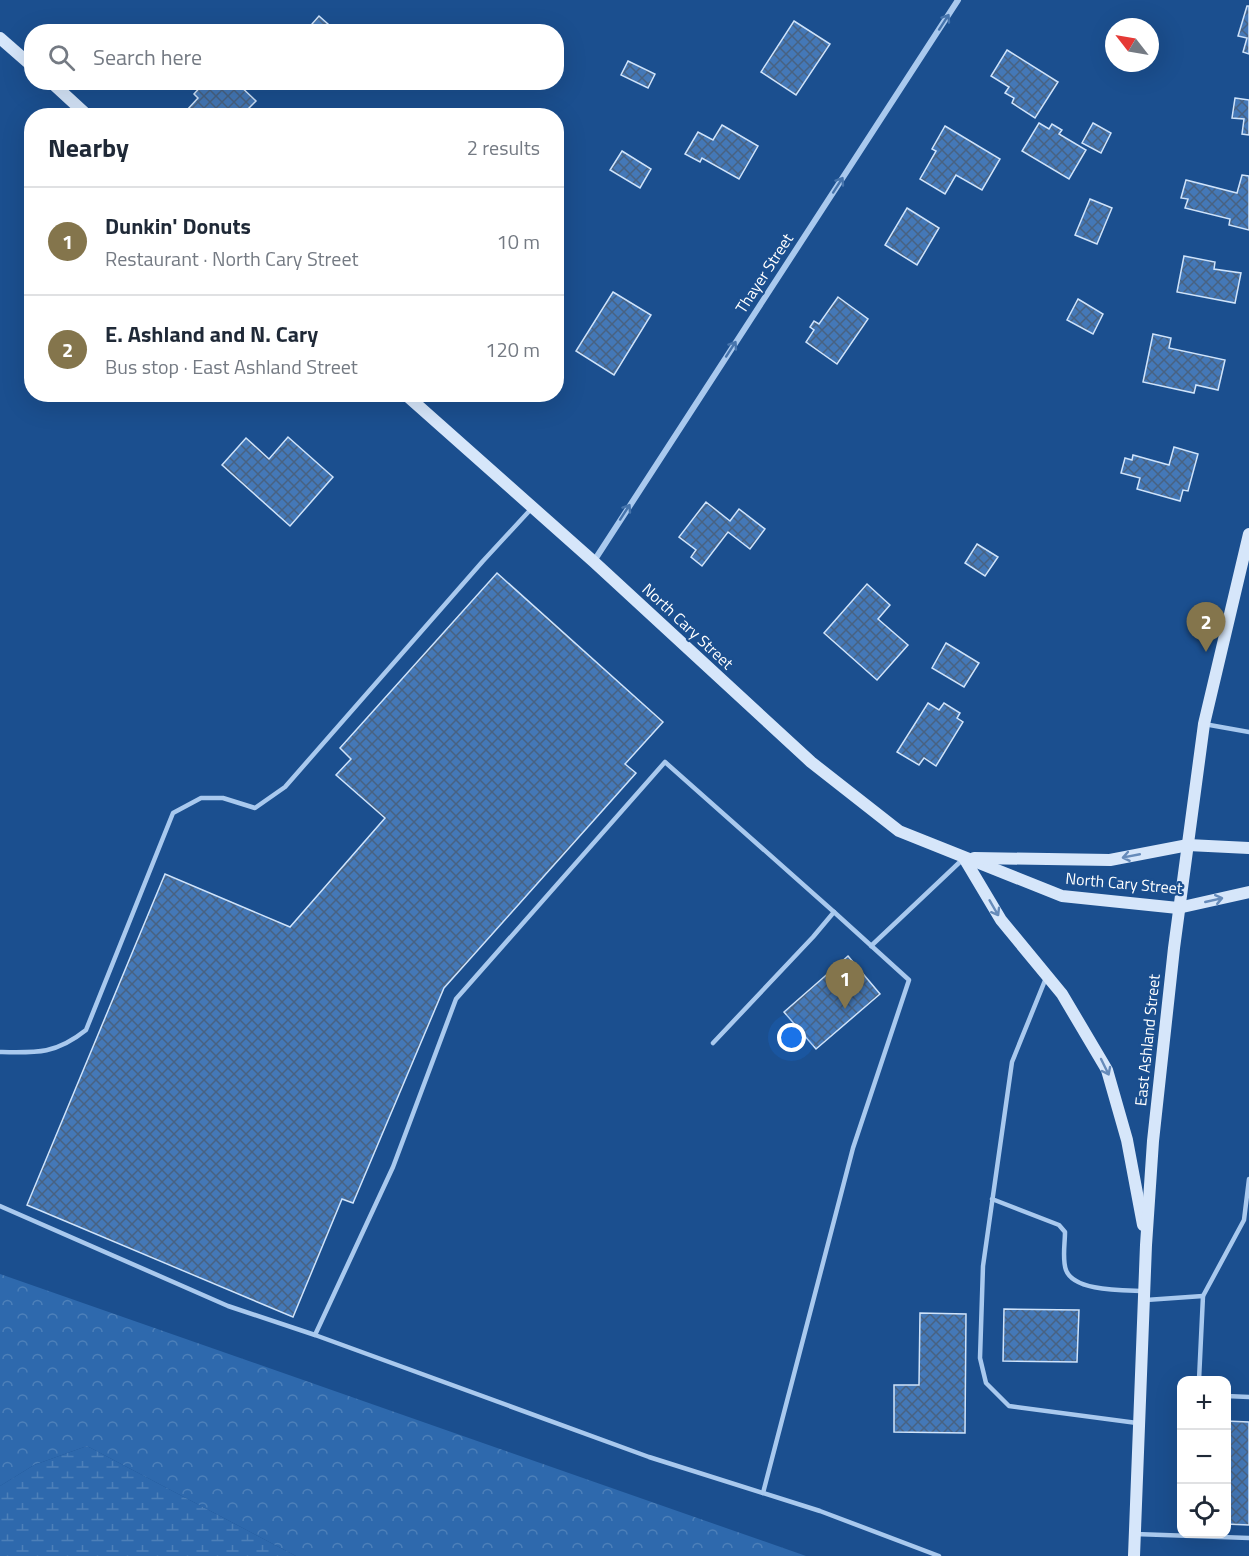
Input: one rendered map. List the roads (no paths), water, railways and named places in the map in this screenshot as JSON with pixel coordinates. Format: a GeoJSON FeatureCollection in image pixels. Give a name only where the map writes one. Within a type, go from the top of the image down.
{"type":"FeatureCollection","features":[{"type":"Feature","properties":{"kind":"main road"},"geometry":{"type":"LineString","coordinates":[[0,38],[24,59]]}},
{"type":"Feature","properties":{"kind":"main road"},"geometry":{"type":"LineString","coordinates":[[60,90],[79,108]]}},
{"type":"Feature","properties":{"kind":"main road","name":"North Cary Street"},"geometry":{"type":"LineString","coordinates":[[414,402],[593,561],[811,762],[899,831],[1062,896],[1178,908],[1249,892]]}},
{"type":"Feature","properties":{"kind":"main road","name":"East Ashland Street"},"geometry":{"type":"LineString","coordinates":[[1134,1556],[1146,1245],[1153,1141],[1178,908],[1204,724],[1247,557],[1249,534]]}},
{"type":"Feature","properties":{"kind":"main road","name":"North Cary Street"},"geometry":{"type":"LineString","coordinates":[[964,858],[1110,860],[1188,845],[1249,848]]}},
{"type":"Feature","properties":{"kind":"main road"},"geometry":{"type":"LineString","coordinates":[[964,858],[1001,921],[1062,994],[1107,1070],[1127,1140],[1146,1245]]}},
{"type":"Feature","properties":{"kind":"street","name":"Thayer Street"},"geometry":{"type":"LineString","coordinates":[[593,561],[958,0]]}},
{"type":"Feature","properties":{"kind":"lane"},"geometry":{"type":"LineString","coordinates":[[0,1052],[38,1053],[69,1043],[86,1030],[173,813],[201,798],[223,798],[255,808],[285,787],[533,507]]}},
{"type":"Feature","properties":{"kind":"lane"},"geometry":{"type":"LineString","coordinates":[[1204,724],[1249,732]]}},
{"type":"Feature","properties":{"kind":"lane"},"geometry":{"type":"LineString","coordinates":[[315,1335],[393,1167],[456,999],[665,762],[909,980],[853,1148],[763,1493]]}},
{"type":"Feature","properties":{"kind":"lane"},"geometry":{"type":"LineString","coordinates":[[871,946],[964,858]]}},
{"type":"Feature","properties":{"kind":"lane"},"geometry":{"type":"LineString","coordinates":[[713,1042],[834,912]]}},
{"type":"Feature","properties":{"kind":"lane"},"geometry":{"type":"LineString","coordinates":[[1047,975],[1012,1062],[983,1266],[980,1358],[986,1383],[1009,1406],[1139,1423]]}},
{"type":"Feature","properties":{"kind":"lane"},"geometry":{"type":"LineString","coordinates":[[1199,1376],[1203,1296],[1244,1220],[1249,1179]]}},
{"type":"Feature","properties":{"kind":"lane"},"geometry":{"type":"LineString","coordinates":[[992,1199],[1059,1225],[1065,1232],[1066,1272],[1090,1287],[1144,1295],[1203,1296]]}},
{"type":"Feature","properties":{"kind":"lane"},"geometry":{"type":"LineString","coordinates":[[0,1206],[228,1306],[315,1335],[649,1457],[820,1511],[939,1556]]}},
{"type":"Feature","properties":{"kind":"lane"},"geometry":{"type":"LineString","coordinates":[[1231,1396],[1249,1397]]}},
{"type":"Feature","properties":{"kind":"lane"},"geometry":{"type":"LineString","coordinates":[[1135,1534],[1177,1535]]}},
{"type":"Feature","properties":{"kind":"lane"},"geometry":{"type":"LineString","coordinates":[[1231,1537],[1249,1538]]}},
{"type":"Feature","properties":{"kind":"place","name":"E. Ashland and N. Cary"},"geometry":{"type":"Point","coordinates":[1206,652]}},
{"type":"Feature","properties":{"kind":"place","name":"Dunkin' Donuts"},"geometry":{"type":"Point","coordinates":[845,1009]}}]}
